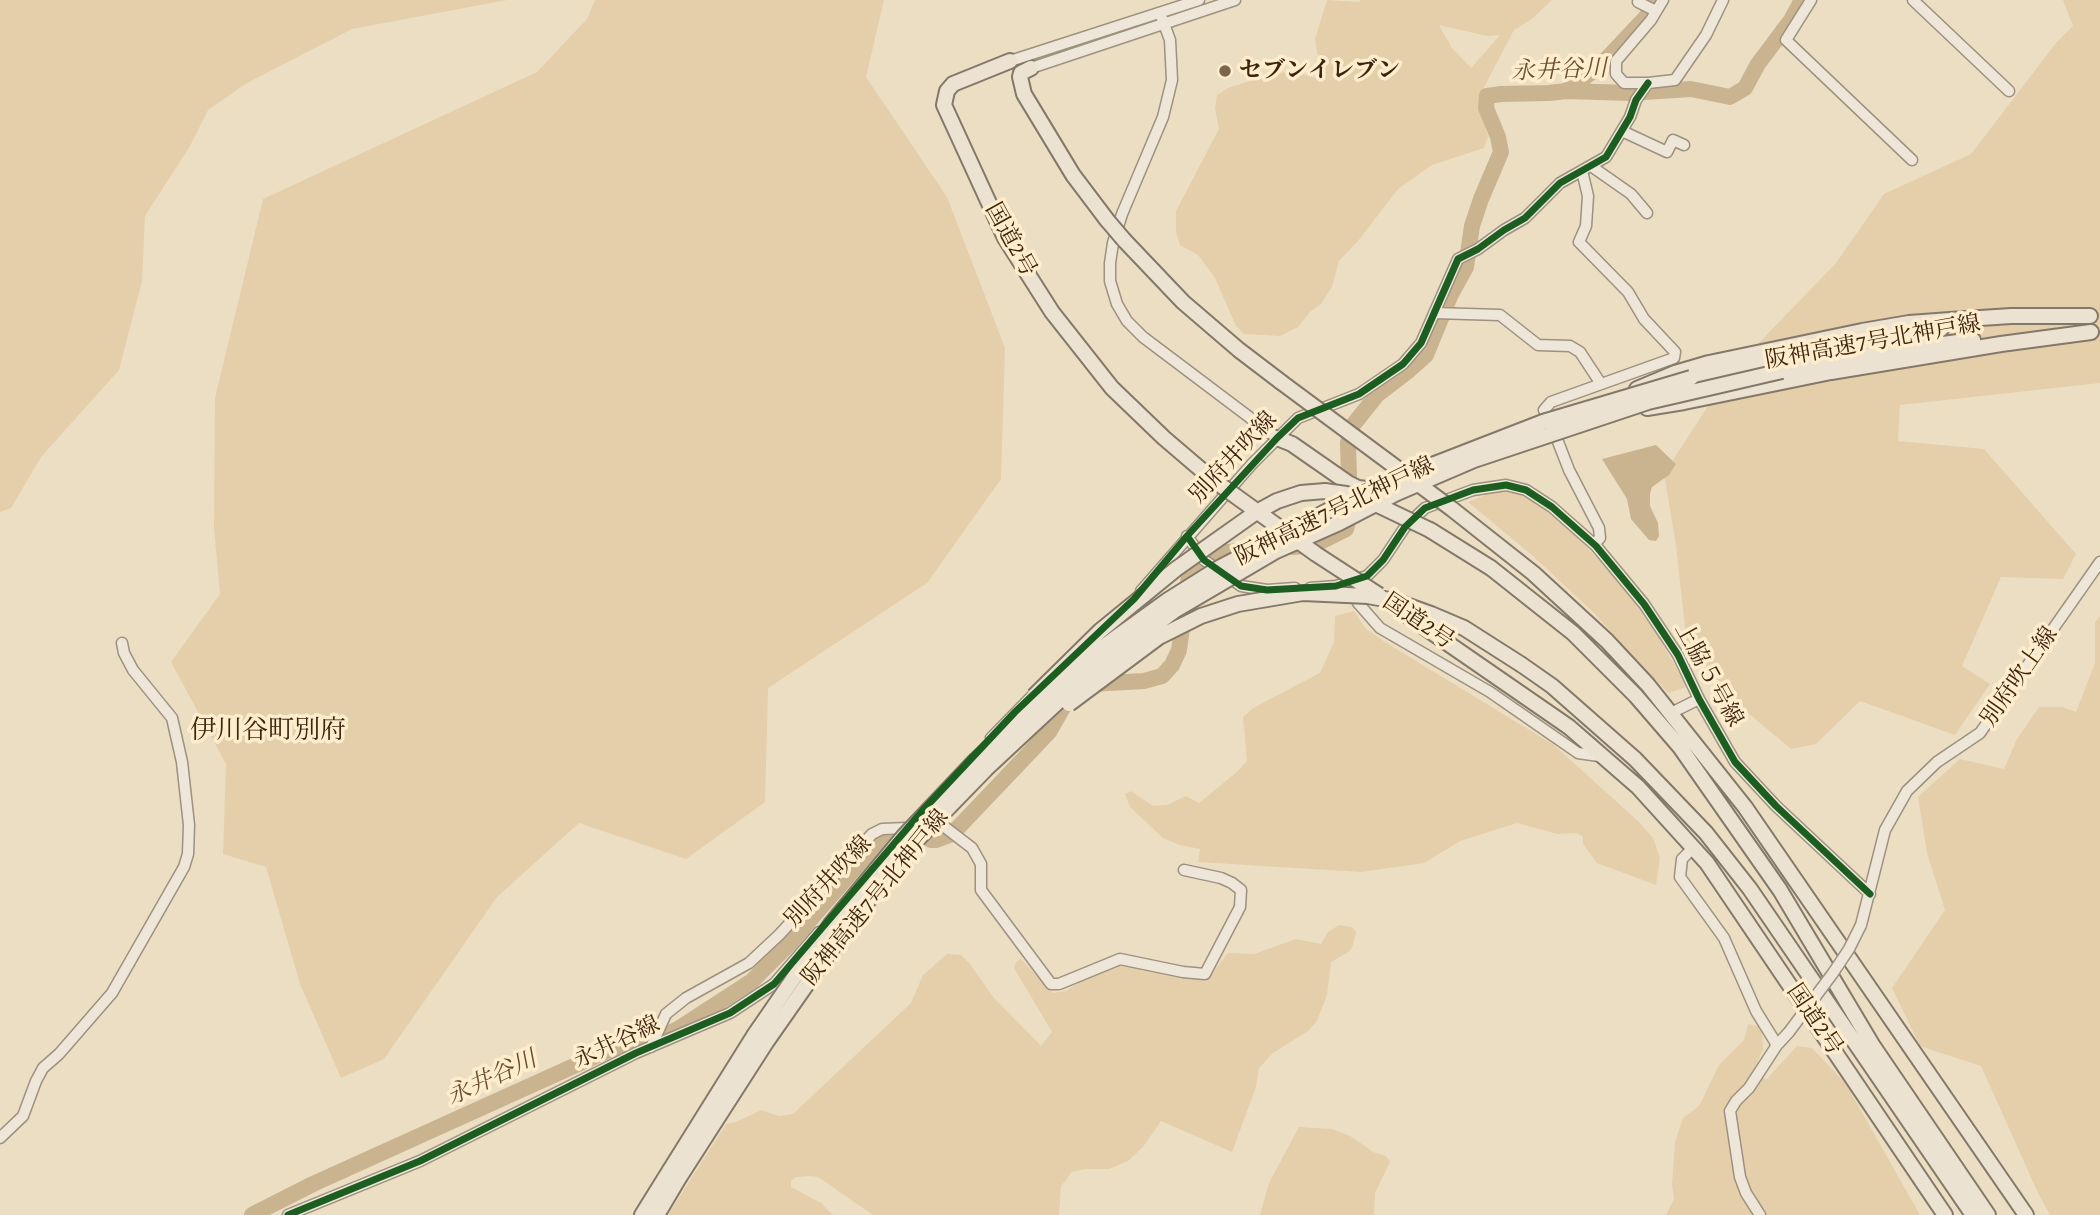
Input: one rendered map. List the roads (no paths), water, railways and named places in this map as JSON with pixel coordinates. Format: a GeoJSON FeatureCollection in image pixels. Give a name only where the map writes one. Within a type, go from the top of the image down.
{"type":"FeatureCollection","features":[{"type":"Feature","properties":{"kind":"highway","name":"国道2号"},"geometry":{"type":"LineString","coordinates":[[1010,61],[953,84],[947,91],[944,105],[1005,238],[1052,312],[1112,388],[1212,479],[1316,554],[1569,727],[1639,787],[1707,863],[1945,1215]]}},
{"type":"Feature","properties":{"kind":"highway"},"geometry":{"type":"LineString","coordinates":[[994,68],[1002,68],[1010,73],[1021,86],[1073,175],[1124,240],[1183,302],[1239,350],[1533,573],[1607,641],[1648,685],[1745,807],[2026,1215]]}},
{"type":"Feature","properties":{"kind":"highway"},"geometry":{"type":"LineString","coordinates":[[1021,86],[1021,73],[1031,68]]}},
{"type":"Feature","properties":{"kind":"highway"},"geometry":{"type":"LineString","coordinates":[[1277,438],[1292,444],[1348,483],[1358,488],[1378,490],[1675,373],[1709,363],[1909,323],[2011,316],[2095,316]]}},
{"type":"Feature","properties":{"kind":"highway","name":"阪神高速7号北神戸線"},"geometry":{"type":"LineString","coordinates":[[642,1215],[755,1034],[831,924],[904,836],[981,764],[1051,691],[1168,600],[1219,568],[1391,481],[1460,453],[1543,422],[1691,378],[1889,337],[1994,323],[2095,316]]}},
{"type":"Feature","properties":{"kind":"highway"},"geometry":{"type":"LineString","coordinates":[[1277,438],[1288,449],[1345,488],[1379,495],[1496,448],[1589,417],[1684,402],[1895,361],[2095,332]]}},
{"type":"Feature","properties":{"kind":"highway","name":"阪神高速7号北神戸線"},"geometry":{"type":"LineString","coordinates":[[657,1215],[767,1041],[844,931],[981,764],[1113,656],[1174,611],[1276,551],[1397,493],[1474,460],[1648,402],[1782,371],[1942,343],[2095,332]]}},
{"type":"Feature","properties":{"kind":"highway"},"geometry":{"type":"LineString","coordinates":[[981,764],[1044,685],[1100,631],[1176,569],[1255,513],[1277,501],[1301,494],[1325,491],[1365,499],[1430,530],[1492,568],[1573,633],[1636,696],[1672,737],[1780,890],[1874,1046],[1987,1215]]}},
{"type":"Feature","properties":{"kind":"highway"},"geometry":{"type":"LineString","coordinates":[[981,764],[1158,637],[1201,616],[1238,604],[1303,593],[1339,594],[1395,601],[1464,628],[1552,686],[1635,759],[1706,833],[1750,889],[1973,1215]]}},
{"type":"Feature","properties":{"kind":"street"},"geometry":{"type":"LineString","coordinates":[[1010,61],[1199,0]]}},
{"type":"Feature","properties":{"kind":"street"},"geometry":{"type":"LineString","coordinates":[[1031,68],[1235,0]]}},
{"type":"Feature","properties":{"kind":"street"},"geometry":{"type":"LineString","coordinates":[[1663,0],[1648,7],[1651,20],[1616,61],[1616,74],[1624,83],[1675,80],[1706,35],[1720,1]]}},
{"type":"Feature","properties":{"kind":"street"},"geometry":{"type":"LineString","coordinates":[[1811,0],[1786,40],[1912,160]]}},
{"type":"Feature","properties":{"kind":"street"},"geometry":{"type":"LineString","coordinates":[[1913,0],[2008,91]]}},
{"type":"Feature","properties":{"kind":"street"},"geometry":{"type":"LineString","coordinates":[[1160,13],[1170,40],[1172,80],[1169,97],[1122,214],[1113,243],[1110,281],[1126,321],[1143,337],[1277,438]]}},
{"type":"Feature","properties":{"kind":"street","name":"別府井吹線"},"geometry":{"type":"LineString","coordinates":[[652,1047],[666,1014],[686,998],[749,963],[779,935],[872,834],[882,829],[907,828],[1016,712],[1134,599],[1188,536],[1298,418],[1359,394],[1403,364],[1421,343],[1440,313],[1458,259],[1525,218],[1560,183],[1606,157],[1648,83]]}},
{"type":"Feature","properties":{"kind":"street"},"geometry":{"type":"LineString","coordinates":[[1622,131],[1667,152],[1673,140],[1684,145]]}},
{"type":"Feature","properties":{"kind":"street"},"geometry":{"type":"LineString","coordinates":[[1587,169],[1631,194],[1647,213]]}},
{"type":"Feature","properties":{"kind":"street"},"geometry":{"type":"LineString","coordinates":[[1550,423],[1544,410],[1551,401],[1674,358],[1675,352],[1644,318],[1628,292],[1579,242],[1586,226],[1587,169]]}},
{"type":"Feature","properties":{"kind":"street"},"geometry":{"type":"LineString","coordinates":[[1440,313],[1500,315],[1538,345],[1570,346],[1580,352],[1601,384]]}},
{"type":"Feature","properties":{"kind":"street"},"geometry":{"type":"LineString","coordinates":[[1555,434],[1569,470],[1599,528],[1600,538],[1594,544]]}},
{"type":"Feature","properties":{"kind":"street","name":"上脇５号線"},"geometry":{"type":"LineString","coordinates":[[1188,536],[1204,560],[1241,586],[1267,590],[1336,586],[1367,576],[1384,561],[1405,527],[1425,508],[1473,490],[1506,485],[1526,490],[1552,507],[1594,544],[1651,614],[1678,654],[1699,699],[1735,762],[1776,806],[1870,894]]}},
{"type":"Feature","properties":{"kind":"street","name":"別府吹上線"},"geometry":{"type":"LineString","coordinates":[[1760,1215],[1746,1193],[1740,1177],[1730,1111],[1849,949],[1861,925],[1885,830],[1907,792],[1937,762],[1980,733],[2100,562]]}},
{"type":"Feature","properties":{"kind":"street"},"geometry":{"type":"LineString","coordinates":[[1352,581],[1358,603],[1380,628],[1490,692],[1578,753],[1603,756]]}},
{"type":"Feature","properties":{"kind":"street"},"geometry":{"type":"LineString","coordinates":[[0,1138],[23,1115],[43,1069],[112,993],[184,867],[188,855],[189,825],[182,762],[172,718],[133,670],[122,643]]}},
{"type":"Feature","properties":{"kind":"street"},"geometry":{"type":"LineString","coordinates":[[1671,713],[1699,699]]}},
{"type":"Feature","properties":{"kind":"street"},"geometry":{"type":"LineString","coordinates":[[923,810],[972,848],[981,864],[981,890],[1051,984],[1059,984],[1120,959],[1205,974],[1240,907],[1241,890],[1221,878],[1184,870]]}},
{"type":"Feature","properties":{"kind":"street","name":"永井谷線"},"geometry":{"type":"LineString","coordinates":[[288,1215],[420,1161],[652,1047],[730,1013],[774,984],[907,828]]}},
{"type":"Feature","properties":{"kind":"street"},"geometry":{"type":"LineString","coordinates":[[1693,848],[1682,859],[1680,877],[1724,938],[1756,1011],[1777,1045]]}},
{"type":"Feature","properties":{"kind":"waterway"},"geometry":{"type":"LineString","coordinates":[[1566,91],[1600,66],[1647,16],[1653,0]]}},
{"type":"Feature","properties":{"kind":"waterway","name":"永井谷川"},"geometry":{"type":"LineString","coordinates":[[1293,547],[1314,545],[1346,529],[1350,513],[1348,443],[1353,425],[1377,395],[1426,355],[1451,294],[1466,267],[1472,226],[1501,152],[1486,108],[1487,96],[1566,91],[1629,93],[1691,89],[1730,97],[1745,88],[1758,64],[1791,20],[1802,0]]}},
{"type":"Feature","properties":{"kind":"waterway","name":"永井谷川"},"geometry":{"type":"LineString","coordinates":[[931,840],[952,834],[1049,732],[1065,704],[1091,684],[1144,681],[1162,676],[1172,665],[1179,650],[1190,568],[1211,553],[1257,550]]}},
{"type":"Feature","properties":{"kind":"waterway","name":"永井谷川"},"geometry":{"type":"LineString","coordinates":[[252,1215],[313,1184],[638,1037],[666,1035],[678,1029],[752,981],[790,943],[882,837],[892,837]]}},
{"type":"Feature","properties":{"kind":"place","name":"セブンイレブン"},"geometry":{"type":"Point","coordinates":[1225,71]}},
{"type":"Feature","properties":{"kind":"district","name":"伊川谷町別府"},"geometry":{"type":"Point","coordinates":[268,731]}}]}
